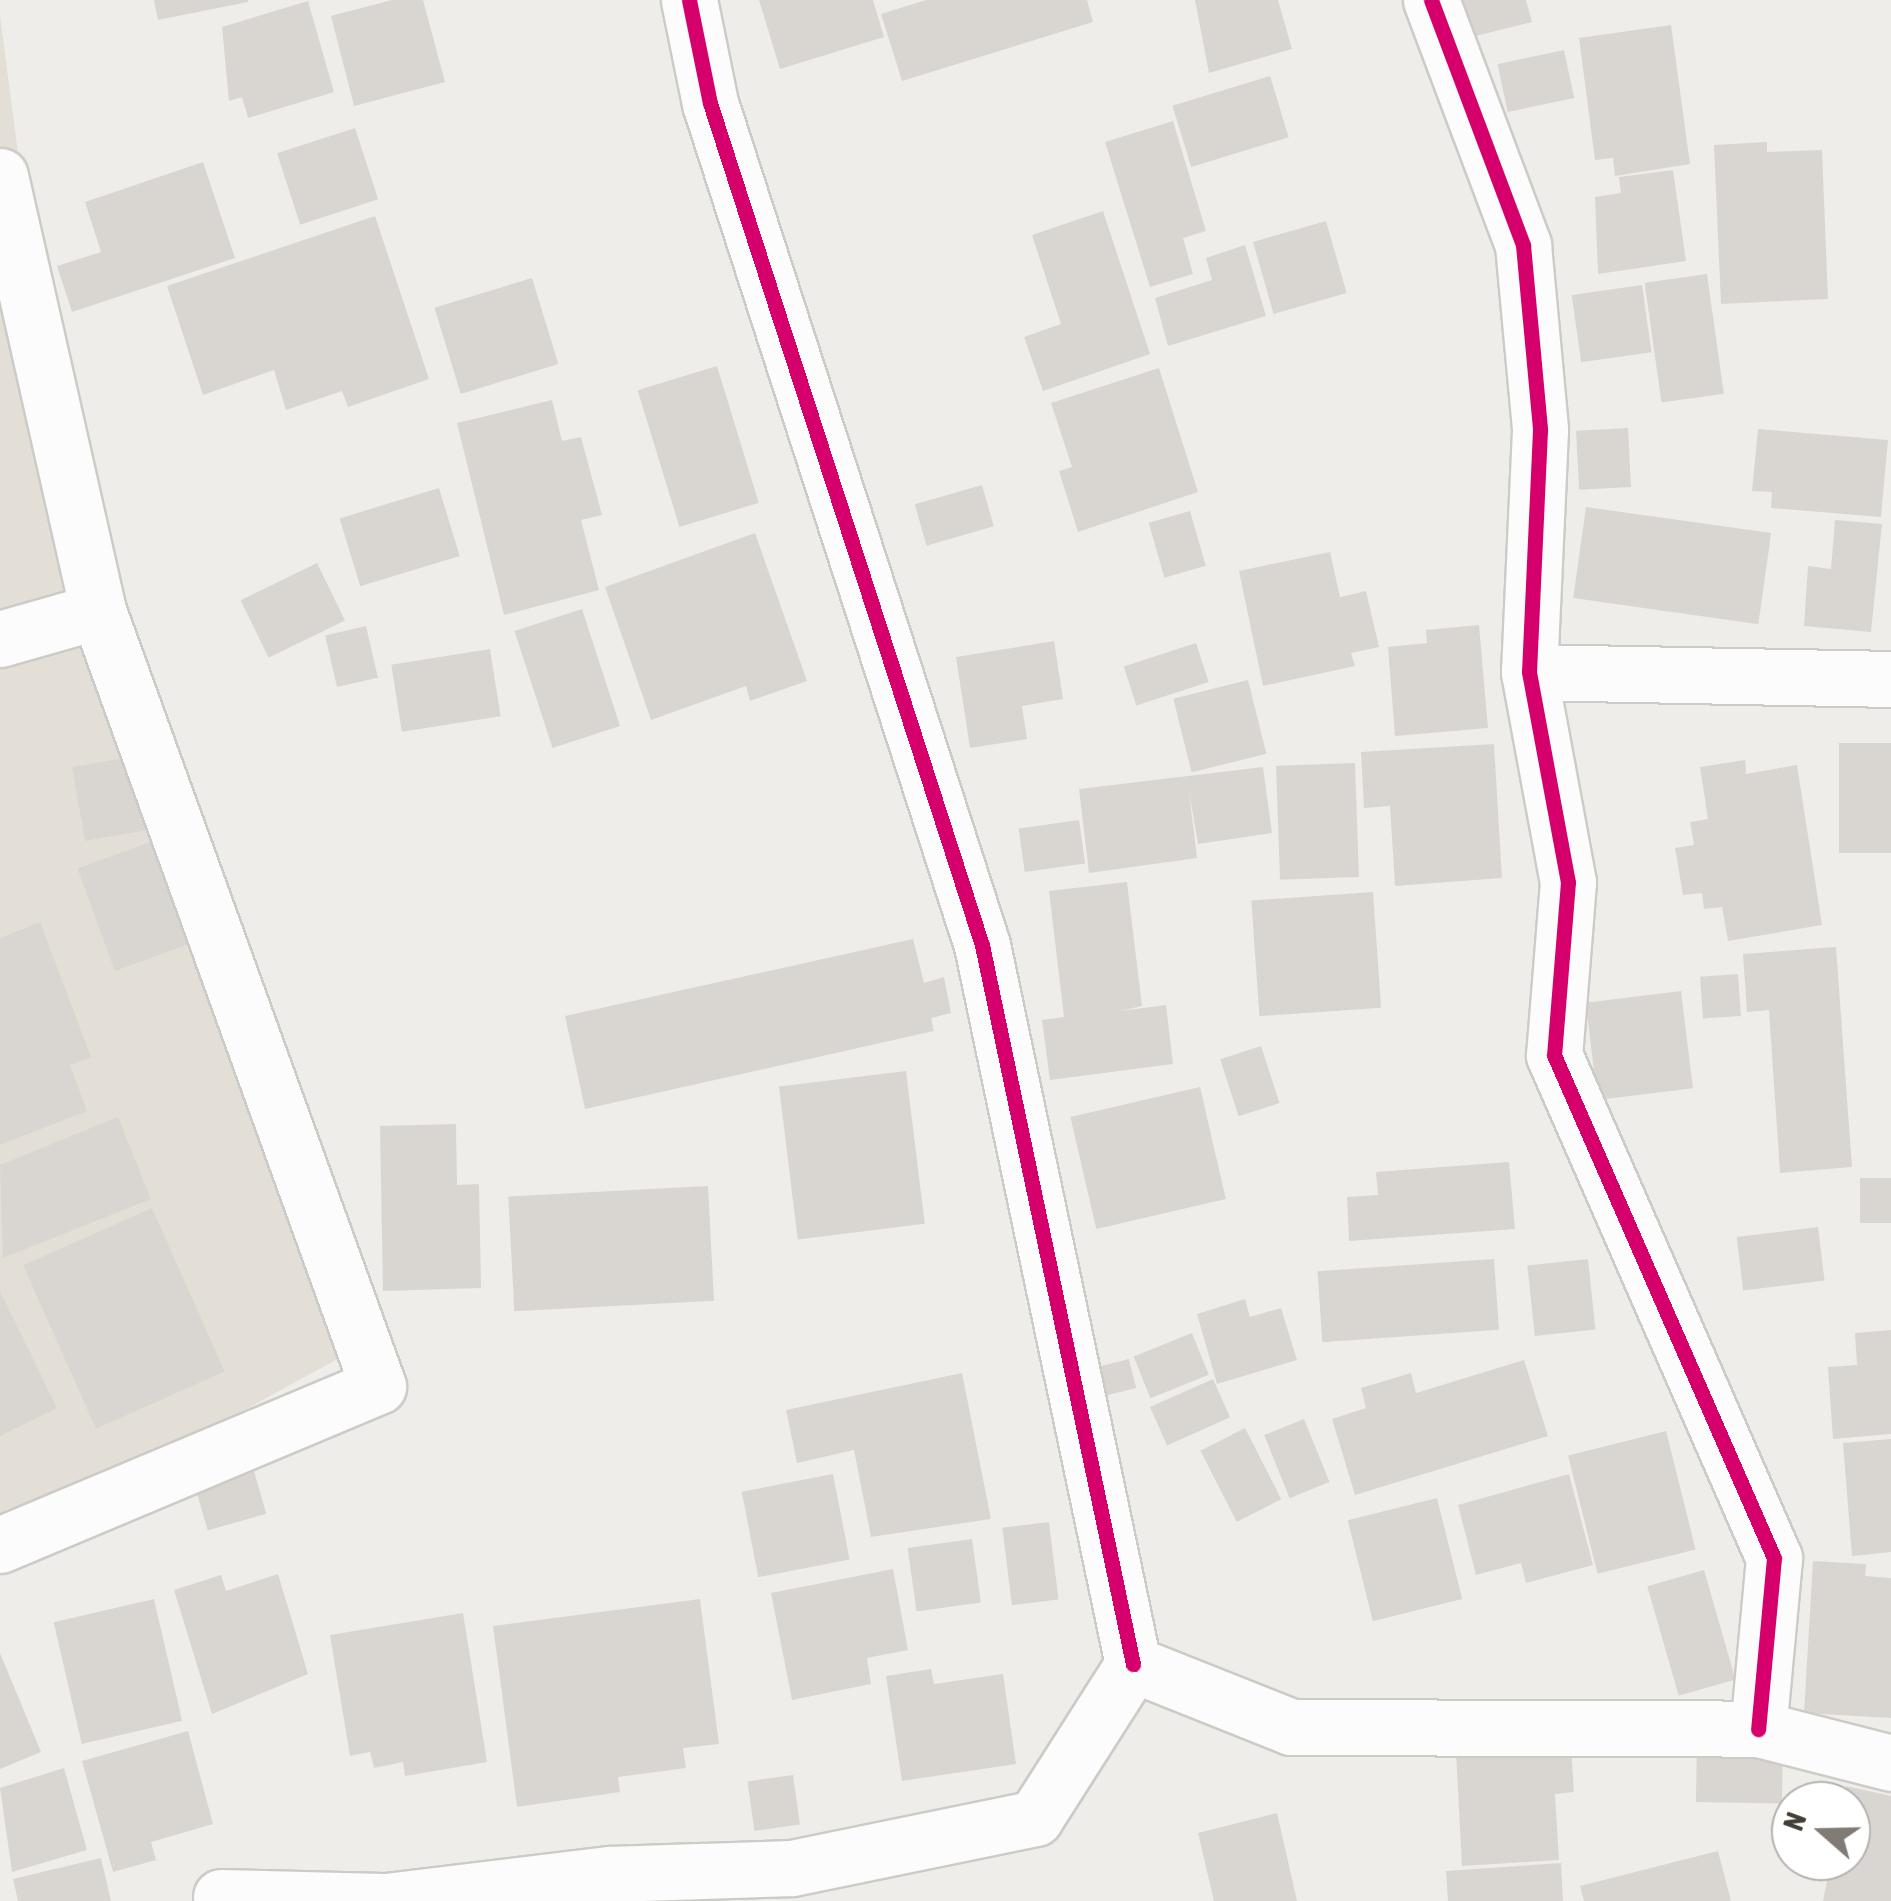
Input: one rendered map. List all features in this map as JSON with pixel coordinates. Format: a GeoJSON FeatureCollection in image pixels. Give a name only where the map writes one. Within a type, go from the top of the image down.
{"type":"FeatureCollection","features":[{"type":"Feature","properties":{"kind":"street"},"geometry":{"type":"LineString","coordinates":[[220,1897],[384,1901],[610,1874],[792,1868],[1035,1818],[1133,1664],[982,944],[710,104],[689,0]]}},
{"type":"Feature","properties":{"kind":"street"},"geometry":{"type":"LineString","coordinates":[[1431,0],[1523,245],[1540,430],[1529,672],[1568,882],[1554,1054],[1774,1558],[1758,1729]]}},
{"type":"Feature","properties":{"kind":"street"},"geometry":{"type":"LineString","coordinates":[[0,176],[98,611],[378,1386],[0,1546]]}},
{"type":"Feature","properties":{"kind":"street"},"geometry":{"type":"LineString","coordinates":[[0,639],[98,611]]}},
{"type":"Feature","properties":{"kind":"street"},"geometry":{"type":"LineString","coordinates":[[1529,672],[1891,680]]}},
{"type":"Feature","properties":{"kind":"street"},"geometry":{"type":"LineString","coordinates":[[1133,1664],[1291,1727],[1758,1729],[1891,1763]]}},
{"type":"Feature","properties":{"kind":"shaded area"},"geometry":{"type":"Polygon","coordinates":[[[0,16],[56,441],[345,1355],[0,1544],[0,16]]]}},
{"type":"Feature","properties":{"kind":"building"},"geometry":{"type":"Polygon","coordinates":[[[154,0],[248,0],[248,2],[158,20],[154,0]]]}},
{"type":"Feature","properties":{"kind":"building"},"geometry":{"type":"Polygon","coordinates":[[[392,0],[423,0],[445,82],[354,106],[331,16],[392,0]]]}},
{"type":"Feature","properties":{"kind":"building"},"geometry":{"type":"Polygon","coordinates":[[[759,0],[873,0],[884,37],[780,69],[759,0]]]}},
{"type":"Feature","properties":{"kind":"building"},"geometry":{"type":"Polygon","coordinates":[[[926,0],[1087,0],[1093,22],[902,81],[881,14],[926,0]]]}},
{"type":"Feature","properties":{"kind":"building"},"geometry":{"type":"Polygon","coordinates":[[[1195,0],[1278,0],[1292,49],[1209,73],[1195,0]]]}},
{"type":"Feature","properties":{"kind":"building"},"geometry":{"type":"Polygon","coordinates":[[[1459,0],[1526,0],[1532,22],[1468,38],[1459,0]]]}},
{"type":"Feature","properties":{"kind":"building"},"geometry":{"type":"Polygon","coordinates":[[[308,1],[334,92],[248,118],[242,97],[229,101],[222,27],[308,1]]]}},
{"type":"Feature","properties":{"kind":"building"},"geometry":{"type":"Polygon","coordinates":[[[1671,25],[1690,164],[1615,176],[1613,158],[1595,160],[1579,38],[1671,25]]]}},
{"type":"Feature","properties":{"kind":"building"},"geometry":{"type":"Polygon","coordinates":[[[1564,50],[1574,98],[1508,112],[1497,64],[1564,50]]]}},
{"type":"Feature","properties":{"kind":"building"},"geometry":{"type":"Polygon","coordinates":[[[1270,76],[1289,137],[1191,167],[1172,106],[1270,76]]]}},
{"type":"Feature","properties":{"kind":"building"},"geometry":{"type":"Polygon","coordinates":[[[1173,121],[1206,231],[1183,238],[1193,274],[1150,287],[1105,142],[1173,121]]]}},
{"type":"Feature","properties":{"kind":"building"},"geometry":{"type":"Polygon","coordinates":[[[355,128],[378,199],[300,225],[277,153],[355,128]]]}},
{"type":"Feature","properties":{"kind":"building"},"geometry":{"type":"Polygon","coordinates":[[[1767,142],[1767,152],[1822,150],[1828,299],[1721,304],[1714,145],[1767,142]]]}},
{"type":"Feature","properties":{"kind":"building"},"geometry":{"type":"Polygon","coordinates":[[[203,162],[235,258],[72,312],[57,266],[101,252],[85,202],[203,162]]]}},
{"type":"Feature","properties":{"kind":"building"},"geometry":{"type":"Polygon","coordinates":[[[1673,170],[1686,261],[1598,274],[1595,197],[1621,193],[1619,177],[1673,170]]]}},
{"type":"Feature","properties":{"kind":"building"},"geometry":{"type":"Polygon","coordinates":[[[1103,211],[1150,354],[1043,391],[1024,337],[1061,324],[1032,235],[1103,211]]]}},
{"type":"Feature","properties":{"kind":"building"},"geometry":{"type":"Polygon","coordinates":[[[375,216],[429,379],[348,407],[342,391],[286,410],[274,370],[203,395],[167,286],[375,216]]]}},
{"type":"Feature","properties":{"kind":"building"},"geometry":{"type":"Polygon","coordinates":[[[1326,221],[1347,293],[1274,314],[1253,242],[1326,221]]]}},
{"type":"Feature","properties":{"kind":"building"},"geometry":{"type":"Polygon","coordinates":[[[1245,245],[1266,316],[1168,346],[1155,298],[1212,280],[1206,258],[1245,245]]]}},
{"type":"Feature","properties":{"kind":"building"},"geometry":{"type":"Polygon","coordinates":[[[1707,274],[1724,394],[1661,403],[1645,283],[1707,274]]]}},
{"type":"Feature","properties":{"kind":"building"},"geometry":{"type":"Polygon","coordinates":[[[532,278],[558,364],[461,394],[434,308],[532,278]]]}},
{"type":"Feature","properties":{"kind":"building"},"geometry":{"type":"Polygon","coordinates":[[[1642,285],[1651,352],[1581,362],[1572,295],[1642,285]]]}},
{"type":"Feature","properties":{"kind":"building"},"geometry":{"type":"Polygon","coordinates":[[[717,366],[759,503],[679,527],[638,390],[717,366]]]}},
{"type":"Feature","properties":{"kind":"building"},"geometry":{"type":"Polygon","coordinates":[[[1159,368],[1198,492],[1078,532],[1059,471],[1072,467],[1051,403],[1159,368]]]}},
{"type":"Feature","properties":{"kind":"building"},"geometry":{"type":"Polygon","coordinates":[[[552,400],[562,441],[581,437],[602,515],[581,520],[599,590],[504,615],[457,423],[552,400]]]}},
{"type":"Feature","properties":{"kind":"building"},"geometry":{"type":"Polygon","coordinates":[[[1628,428],[1631,487],[1579,490],[1576,431],[1628,428]]]}},
{"type":"Feature","properties":{"kind":"building"},"geometry":{"type":"Polygon","coordinates":[[[1758,429],[1888,440],[1881,517],[1771,508],[1772,492],[1752,491],[1758,429]]]}},
{"type":"Feature","properties":{"kind":"building"},"geometry":{"type":"Polygon","coordinates":[[[982,485],[994,526],[927,546],[915,504],[982,485]]]}},
{"type":"Feature","properties":{"kind":"building"},"geometry":{"type":"Polygon","coordinates":[[[439,488],[460,556],[360,586],[340,518],[439,488]]]}},
{"type":"Feature","properties":{"kind":"building"},"geometry":{"type":"Polygon","coordinates":[[[1586,507],[1771,533],[1758,624],[1573,598],[1586,507]]]}},
{"type":"Feature","properties":{"kind":"building"},"geometry":{"type":"Polygon","coordinates":[[[1190,511],[1206,566],[1164,578],[1149,523],[1190,511]]]}},
{"type":"Feature","properties":{"kind":"building"},"geometry":{"type":"Polygon","coordinates":[[[1835,520],[1882,524],[1871,632],[1804,626],[1808,566],[1831,569],[1835,520]]]}},
{"type":"Feature","properties":{"kind":"building"},"geometry":{"type":"Polygon","coordinates":[[[755,533],[807,681],[750,701],[746,686],[651,720],[605,587],[755,533]]]}},
{"type":"Feature","properties":{"kind":"building"},"geometry":{"type":"Polygon","coordinates":[[[1330,552],[1340,597],[1366,591],[1379,647],[1351,653],[1355,666],[1263,686],[1239,571],[1330,552]]]}},
{"type":"Feature","properties":{"kind":"building"},"geometry":{"type":"Polygon","coordinates":[[[317,563],[345,621],[269,658],[241,600],[317,563]]]}},
{"type":"Feature","properties":{"kind":"building"},"geometry":{"type":"Polygon","coordinates":[[[582,609],[620,726],[552,748],[514,631],[582,609]]]}},
{"type":"Feature","properties":{"kind":"building"},"geometry":{"type":"Polygon","coordinates":[[[1479,625],[1488,728],[1395,736],[1388,647],[1427,643],[1426,630],[1479,625]]]}},
{"type":"Feature","properties":{"kind":"building"},"geometry":{"type":"Polygon","coordinates":[[[366,626],[378,678],[337,687],[325,635],[366,626]]]}},
{"type":"Feature","properties":{"kind":"building"},"geometry":{"type":"Polygon","coordinates":[[[1054,641],[1063,699],[1022,706],[1027,739],[970,748],[956,657],[1054,641]]]}},
{"type":"Feature","properties":{"kind":"building"},"geometry":{"type":"Polygon","coordinates":[[[1196,643],[1209,682],[1136,705],[1124,666],[1196,643]]]}},
{"type":"Feature","properties":{"kind":"building"},"geometry":{"type":"Polygon","coordinates":[[[490,649],[501,716],[402,732],[391,665],[490,649]]]}},
{"type":"Feature","properties":{"kind":"building"},"geometry":{"type":"Polygon","coordinates":[[[1248,680],[1266,754],[1192,772],[1173,699],[1248,680]]]}},
{"type":"Feature","properties":{"kind":"building"},"geometry":{"type":"Polygon","coordinates":[[[1839,743],[1891,743],[1891,853],[1839,853],[1839,743]]]}},
{"type":"Feature","properties":{"kind":"building"},"geometry":{"type":"Polygon","coordinates":[[[1494,744],[1502,878],[1395,886],[1390,806],[1364,808],[1361,752],[1494,744]]]}},
{"type":"Feature","properties":{"kind":"building"},"geometry":{"type":"Polygon","coordinates":[[[141,755],[154,829],[85,841],[72,767],[141,755]]]}},
{"type":"Feature","properties":{"kind":"building"},"geometry":{"type":"Polygon","coordinates":[[[1745,760],[1746,774],[1797,765],[1822,925],[1728,941],[1722,907],[1704,909],[1702,893],[1683,895],[1675,848],[1694,845],[1690,822],[1708,819],[1700,767],[1745,760]]]}},
{"type":"Feature","properties":{"kind":"building"},"geometry":{"type":"Polygon","coordinates":[[[1355,763],[1359,877],[1280,880],[1276,766],[1355,763]]]}},
{"type":"Feature","properties":{"kind":"building"},"geometry":{"type":"Polygon","coordinates":[[[1263,767],[1272,833],[1198,844],[1189,792],[1197,858],[1089,873],[1079,789],[1263,767]]]}},
{"type":"Feature","properties":{"kind":"building"},"geometry":{"type":"Polygon","coordinates":[[[1079,820],[1085,864],[1025,872],[1019,828],[1079,820]]]}},
{"type":"Feature","properties":{"kind":"building"},"geometry":{"type":"Polygon","coordinates":[[[164,837],[201,939],[115,971],[78,868],[164,837]]]}},
{"type":"Feature","properties":{"kind":"building"},"geometry":{"type":"Polygon","coordinates":[[[1127,882],[1142,1006],[1120,1011],[1166,1005],[1173,1064],[1050,1080],[1042,1020],[1064,1017],[1049,891],[1127,882]]]}},
{"type":"Feature","properties":{"kind":"building"},"geometry":{"type":"Polygon","coordinates":[[[1373,892],[1381,1008],[1259,1016],[1251,901],[1373,892]]]}},
{"type":"Feature","properties":{"kind":"building"},"geometry":{"type":"Polygon","coordinates":[[[40,922],[91,1057],[70,1065],[87,1111],[0,1145],[0,938],[40,922]]]}},
{"type":"Feature","properties":{"kind":"building"},"geometry":{"type":"Polygon","coordinates":[[[913,939],[924,983],[944,977],[951,1013],[931,1018],[934,1031],[585,1109],[565,1016],[913,939]]]}},
{"type":"Feature","properties":{"kind":"building"},"geometry":{"type":"Polygon","coordinates":[[[1836,947],[1852,1167],[1780,1173],[1769,1010],[1747,1012],[1743,954],[1836,947]]]}},
{"type":"Feature","properties":{"kind":"building"},"geometry":{"type":"Polygon","coordinates":[[[1738,974],[1741,1016],[1703,1019],[1700,977],[1738,974]]]}},
{"type":"Feature","properties":{"kind":"building"},"geometry":{"type":"Polygon","coordinates":[[[1681,991],[1693,1088],[1598,1100],[1586,1003],[1681,991]]]}},
{"type":"Feature","properties":{"kind":"building"},"geometry":{"type":"Polygon","coordinates":[[[1261,1046],[1280,1103],[1239,1116],[1220,1059],[1261,1046]]]}},
{"type":"Feature","properties":{"kind":"building"},"geometry":{"type":"Polygon","coordinates":[[[906,1071],[925,1224],[798,1239],[779,1087],[906,1071]]]}},
{"type":"Feature","properties":{"kind":"building"},"geometry":{"type":"Polygon","coordinates":[[[1200,1087],[1226,1199],[1096,1229],[1070,1117],[1200,1087]]]}},
{"type":"Feature","properties":{"kind":"building"},"geometry":{"type":"Polygon","coordinates":[[[118,1117],[151,1199],[3,1258],[0,1165],[118,1117]]]}},
{"type":"Feature","properties":{"kind":"building"},"geometry":{"type":"Polygon","coordinates":[[[456,1124],[457,1185],[479,1184],[481,1288],[383,1291],[380,1126],[456,1124]]]}},
{"type":"Feature","properties":{"kind":"building"},"geometry":{"type":"Polygon","coordinates":[[[1509,1162],[1515,1229],[1349,1241],[1347,1197],[1378,1195],[1376,1172],[1509,1162]]]}},
{"type":"Feature","properties":{"kind":"building"},"geometry":{"type":"Polygon","coordinates":[[[1860,1178],[1891,1178],[1891,1223],[1860,1223],[1860,1178]]]}},
{"type":"Feature","properties":{"kind":"building"},"geometry":{"type":"Polygon","coordinates":[[[708,1186],[714,1301],[514,1311],[508,1196],[708,1186]]]}},
{"type":"Feature","properties":{"kind":"building"},"geometry":{"type":"Polygon","coordinates":[[[152,1208],[225,1372],[96,1429],[23,1265],[152,1208]]]}},
{"type":"Feature","properties":{"kind":"building"},"geometry":{"type":"Polygon","coordinates":[[[1818,1227],[1825,1281],[1743,1291],[1737,1237],[1818,1227]]]}},
{"type":"Feature","properties":{"kind":"building"},"geometry":{"type":"Polygon","coordinates":[[[1494,1259],[1499,1330],[1322,1342],[1317,1271],[1494,1259]]]}},
{"type":"Feature","properties":{"kind":"building"},"geometry":{"type":"Polygon","coordinates":[[[1588,1259],[1595,1330],[1535,1336],[1527,1265],[1588,1259]]]}},
{"type":"Feature","properties":{"kind":"building"},"geometry":{"type":"Polygon","coordinates":[[[0,1291],[57,1408],[0,1436],[0,1291]]]}},
{"type":"Feature","properties":{"kind":"building"},"geometry":{"type":"Polygon","coordinates":[[[1245,1299],[1250,1317],[1281,1308],[1297,1360],[1217,1384],[1197,1314],[1245,1299]]]}},
{"type":"Feature","properties":{"kind":"building"},"geometry":{"type":"Polygon","coordinates":[[[1891,1330],[1891,1434],[1833,1439],[1828,1367],[1857,1365],[1855,1333],[1891,1330]]]}},
{"type":"Feature","properties":{"kind":"building"},"geometry":{"type":"Polygon","coordinates":[[[1192,1333],[1209,1375],[1150,1398],[1134,1357],[1192,1333]]]}},
{"type":"Feature","properties":{"kind":"building"},"geometry":{"type":"Polygon","coordinates":[[[1129,1359],[1136,1388],[1101,1397],[1094,1368],[1129,1359]]]}},
{"type":"Feature","properties":{"kind":"building"},"geometry":{"type":"Polygon","coordinates":[[[1524,1360],[1548,1436],[1355,1495],[1332,1419],[1366,1408],[1361,1388],[1411,1373],[1416,1393],[1524,1360]]]}},
{"type":"Feature","properties":{"kind":"building"},"geometry":{"type":"Polygon","coordinates":[[[962,1373],[991,1519],[871,1537],[854,1450],[797,1463],[786,1410],[962,1373]]]}},
{"type":"Feature","properties":{"kind":"building"},"geometry":{"type":"Polygon","coordinates":[[[1213,1379],[1230,1417],[1167,1445],[1150,1407],[1213,1379]]]}},
{"type":"Feature","properties":{"kind":"building"},"geometry":{"type":"Polygon","coordinates":[[[1304,1419],[1329,1482],[1290,1498],[1264,1435],[1304,1419]]]}},
{"type":"Feature","properties":{"kind":"building"},"geometry":{"type":"Polygon","coordinates":[[[1245,1428],[1281,1499],[1237,1522],[1200,1451],[1245,1428]]]}},
{"type":"Feature","properties":{"kind":"building"},"geometry":{"type":"Polygon","coordinates":[[[1666,1431],[1696,1549],[1598,1574],[1568,1455],[1666,1431]]]}},
{"type":"Feature","properties":{"kind":"building"},"geometry":{"type":"Polygon","coordinates":[[[1891,1439],[1891,1552],[1852,1556],[1843,1443],[1891,1439]]]}},
{"type":"Feature","properties":{"kind":"building"},"geometry":{"type":"Polygon","coordinates":[[[250,1457],[266,1514],[208,1531],[191,1474],[250,1457]]]}},
{"type":"Feature","properties":{"kind":"building"},"geometry":{"type":"Polygon","coordinates":[[[833,1474],[850,1559],[758,1577],[742,1492],[833,1474]]]}},
{"type":"Feature","properties":{"kind":"building"},"geometry":{"type":"Polygon","coordinates":[[[1569,1474],[1593,1565],[1526,1583],[1521,1563],[1476,1575],[1458,1505],[1569,1474]]]}},
{"type":"Feature","properties":{"kind":"building"},"geometry":{"type":"Polygon","coordinates":[[[1437,1498],[1462,1599],[1373,1621],[1348,1520],[1437,1498]]]}},
{"type":"Feature","properties":{"kind":"building"},"geometry":{"type":"Polygon","coordinates":[[[1049,1522],[1059,1599],[1012,1605],[1002,1528],[1049,1522]]]}},
{"type":"Feature","properties":{"kind":"building"},"geometry":{"type":"Polygon","coordinates":[[[972,1539],[981,1602],[917,1611],[908,1548],[972,1539]]]}},
{"type":"Feature","properties":{"kind":"building"},"geometry":{"type":"Polygon","coordinates":[[[1813,1561],[1866,1564],[1865,1576],[1891,1578],[1891,1718],[1804,1713],[1813,1561]]]}},
{"type":"Feature","properties":{"kind":"building"},"geometry":{"type":"Polygon","coordinates":[[[893,1569],[908,1650],[867,1658],[871,1684],[792,1700],[771,1593],[893,1569]]]}},
{"type":"Feature","properties":{"kind":"building"},"geometry":{"type":"Polygon","coordinates":[[[1704,1570],[1735,1680],[1679,1696],[1647,1586],[1704,1570]]]}},
{"type":"Feature","properties":{"kind":"building"},"geometry":{"type":"Polygon","coordinates":[[[278,1574],[308,1674],[212,1714],[174,1590],[221,1575],[226,1591],[278,1574]]]}},
{"type":"Feature","properties":{"kind":"building"},"geometry":{"type":"Polygon","coordinates":[[[154,1599],[182,1721],[82,1744],[54,1622],[154,1599]]]}},
{"type":"Feature","properties":{"kind":"building"},"geometry":{"type":"Polygon","coordinates":[[[700,1599],[719,1744],[683,1748],[686,1768],[618,1777],[620,1792],[517,1807],[493,1626],[700,1599]]]}},
{"type":"Feature","properties":{"kind":"building"},"geometry":{"type":"Polygon","coordinates":[[[463,1613],[487,1762],[405,1776],[403,1762],[374,1768],[370,1752],[350,1756],[330,1635],[463,1613]]]}},
{"type":"Feature","properties":{"kind":"building"},"geometry":{"type":"Polygon","coordinates":[[[0,1653],[41,1752],[0,1769],[0,1653]]]}},
{"type":"Feature","properties":{"kind":"building"},"geometry":{"type":"Polygon","coordinates":[[[931,1669],[934,1684],[1003,1674],[1016,1764],[902,1781],[886,1676],[931,1669]]]}},
{"type":"Feature","properties":{"kind":"building"},"geometry":{"type":"Polygon","coordinates":[[[188,1731],[213,1824],[151,1842],[156,1860],[113,1872],[82,1761],[188,1731]]]}},
{"type":"Feature","properties":{"kind":"building"},"geometry":{"type":"Polygon","coordinates":[[[1697,1739],[1783,1741],[1782,1781],[1771,1781],[1771,1803],[1696,1802],[1697,1739]]]}},
{"type":"Feature","properties":{"kind":"building"},"geometry":{"type":"Polygon","coordinates":[[[1571,1746],[1574,1792],[1555,1794],[1559,1860],[1462,1866],[1456,1753],[1571,1746]]]}},
{"type":"Feature","properties":{"kind":"building"},"geometry":{"type":"Polygon","coordinates":[[[64,1768],[87,1850],[12,1872],[0,1788],[64,1768]]]}},
{"type":"Feature","properties":{"kind":"building"},"geometry":{"type":"Polygon","coordinates":[[[793,1775],[800,1825],[754,1831],[747,1781],[793,1775]]]}},
{"type":"Feature","properties":{"kind":"building"},"geometry":{"type":"Polygon","coordinates":[[[1871,1792],[1891,1796],[1891,1901],[1823,1901],[1827,1881],[1871,1881],[1871,1792]]]}},
{"type":"Feature","properties":{"kind":"building"},"geometry":{"type":"Polygon","coordinates":[[[1277,1813],[1297,1901],[1214,1901],[1198,1833],[1277,1813]]]}},
{"type":"Feature","properties":{"kind":"building"},"geometry":{"type":"Polygon","coordinates":[[[1718,1851],[1731,1901],[1584,1901],[1580,1886],[1718,1851]]]}},
{"type":"Feature","properties":{"kind":"building"},"geometry":{"type":"Polygon","coordinates":[[[101,1858],[111,1901],[18,1901],[13,1879],[101,1858]]]}},
{"type":"Feature","properties":{"kind":"building"},"geometry":{"type":"Polygon","coordinates":[[[1561,1863],[1563,1901],[1448,1901],[1446,1871],[1561,1863]]]}},
{"type":"Feature","properties":{"kind":"cycle path"},"geometry":{"type":"LineString","coordinates":[[689,0],[710,103],[982,945],[1133,1664]]}},
{"type":"Feature","properties":{"kind":"cycle path"},"geometry":{"type":"LineString","coordinates":[[1431,0],[1523,245],[1540,430],[1529,672],[1568,882],[1554,1055],[1774,1558],[1758,1729]]}}]}
